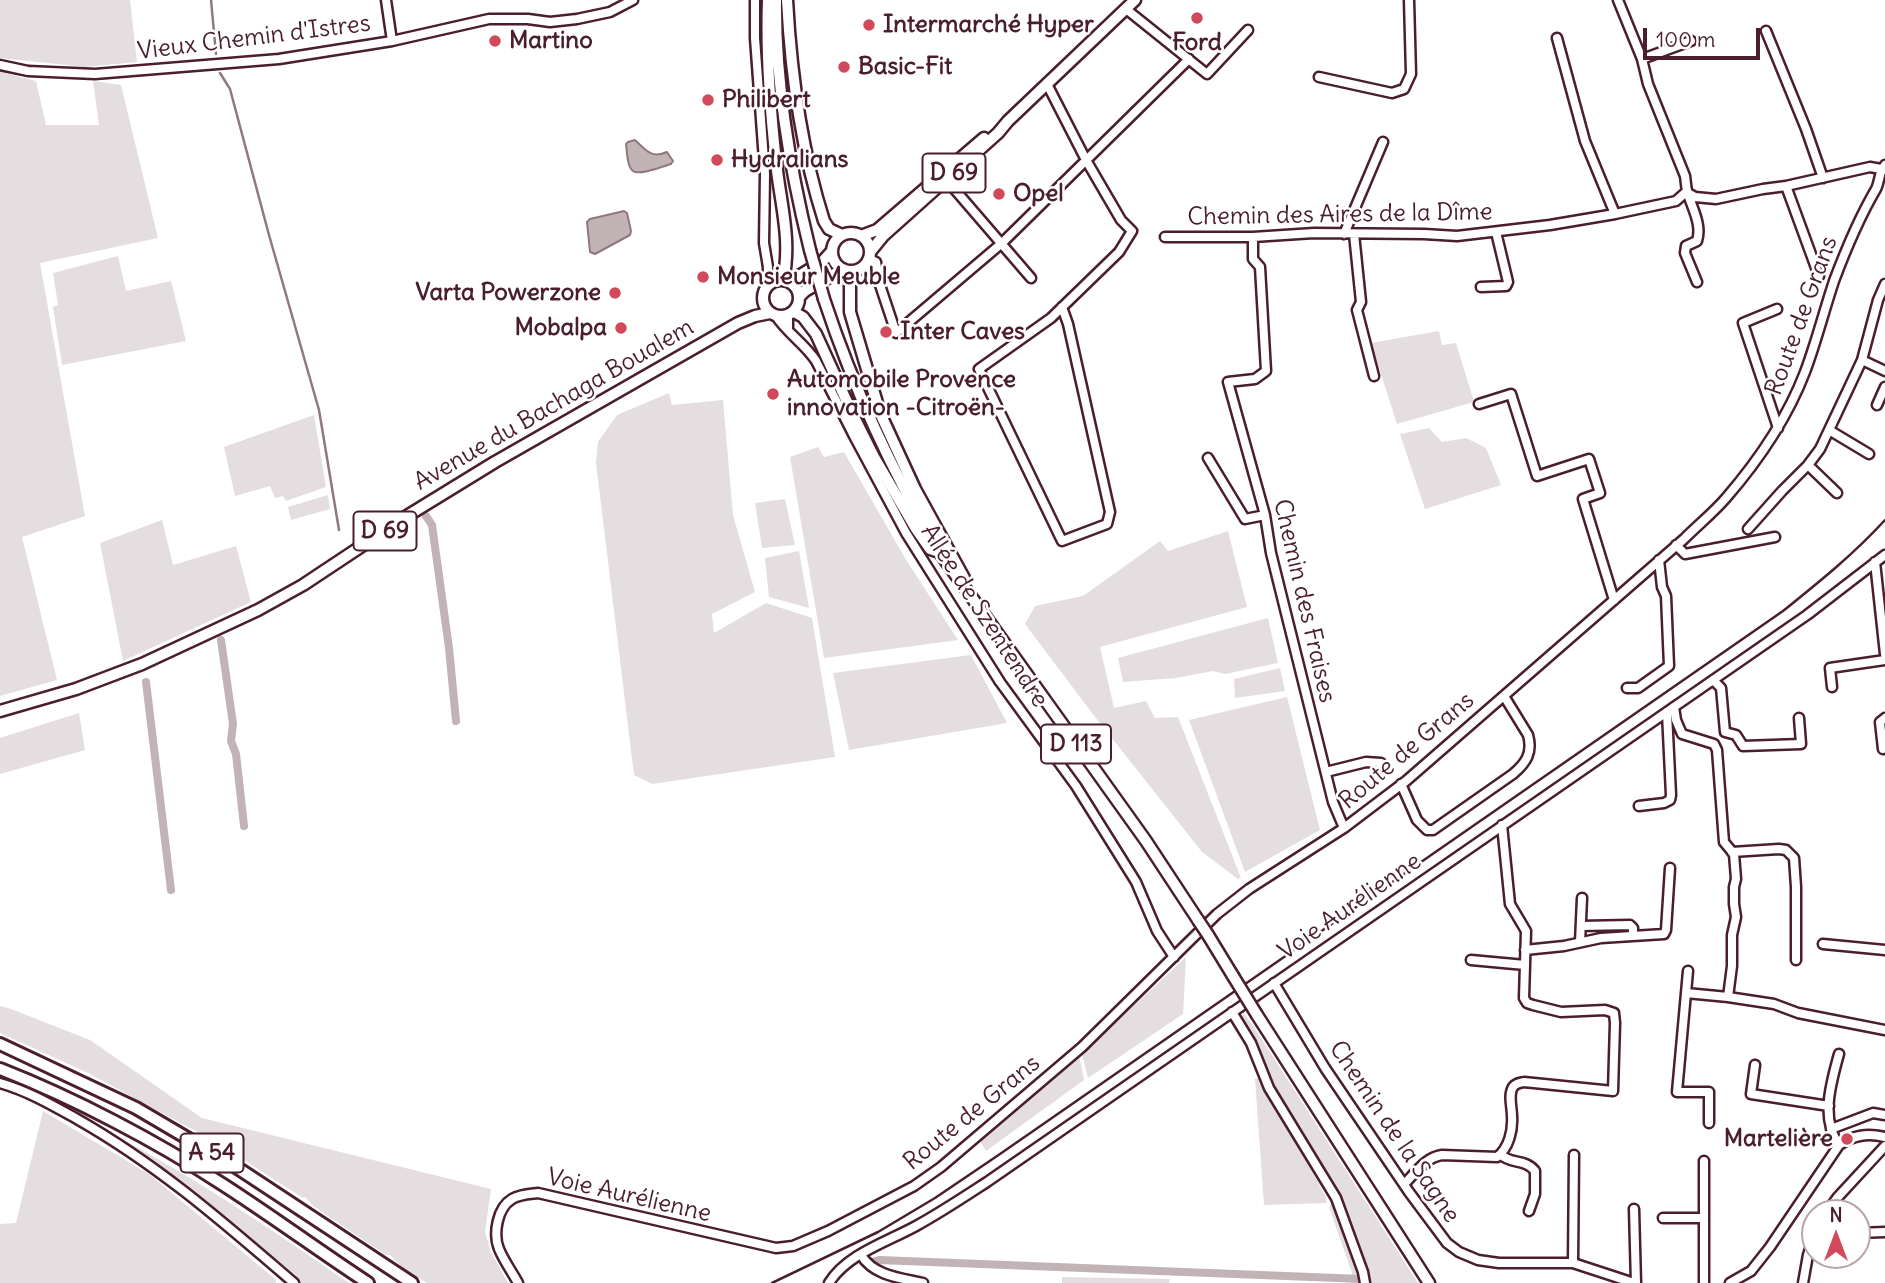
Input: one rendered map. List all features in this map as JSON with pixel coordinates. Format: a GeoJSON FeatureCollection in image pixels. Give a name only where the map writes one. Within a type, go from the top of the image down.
{"type":"FeatureCollection","features":[{"type":"Feature","properties":{"kind":"highway","name":"A 54"},"geometry":{"type":"LineString","coordinates":[[0,1044],[136,1108],[233,1165],[412,1283]]}},
{"type":"Feature","properties":{"kind":"highway","name":"A 54"},"geometry":{"type":"LineString","coordinates":[[0,1069],[149,1141],[220,1182],[368,1283]]}},
{"type":"Feature","properties":{"kind":"main road"},"geometry":{"type":"LineString","coordinates":[[768,0],[771,101],[779,189],[788,247],[784,281]]}},
{"type":"Feature","properties":{"kind":"main road","name":"D 113"},"geometry":{"type":"LineString","coordinates":[[776,0],[783,114],[810,250],[850,374],[912,507],[940,553],[1138,830],[1208,935],[1429,1283]]}},
{"type":"Feature","properties":{"kind":"main road"},"geometry":{"type":"LineString","coordinates":[[787,0],[794,80],[806,157],[826,225],[842,235]]}},
{"type":"Feature","properties":{"kind":"main road","name":"D 69"},"geometry":{"type":"LineString","coordinates":[[861,236],[877,230],[924,189],[944,177],[998,133],[1135,0]]}},
{"type":"Feature","properties":{"kind":"main road","name":"D 69"},"geometry":{"type":"LineString","coordinates":[[869,255],[881,237],[923,201],[944,177]]}},
{"type":"Feature","properties":{"kind":"main road"},"geometry":{"type":"LineString","coordinates":[[923,201],[924,189]]}},
{"type":"Feature","properties":{"kind":"main road"},"geometry":{"type":"LineString","coordinates":[[799,297],[848,270],[863,267],[869,255],[869,245],[861,236],[849,233],[842,235],[822,262],[784,281],[767,286],[764,305],[773,315],[791,314],[803,317],[817,334],[880,468],[916,530],[930,548],[940,553]]}},
{"type":"Feature","properties":{"kind":"main road"},"geometry":{"type":"LineString","coordinates":[[832,251],[835,261],[848,270],[850,312],[880,412],[915,489],[975,601]]}},
{"type":"Feature","properties":{"kind":"main road"},"geometry":{"type":"LineString","coordinates":[[784,281],[797,289],[799,297],[797,307],[791,314]]}},
{"type":"Feature","properties":{"kind":"main road","name":"D 69"},"geometry":{"type":"LineString","coordinates":[[738,323],[763,300]]}},
{"type":"Feature","properties":{"kind":"main road","name":"D 69"},"geometry":{"type":"LineString","coordinates":[[738,323],[755,316],[773,315]]}},
{"type":"Feature","properties":{"kind":"main road","name":"Avenue du Bachaga Boualem"},"geometry":{"type":"LineString","coordinates":[[0,710],[76,689],[142,664],[258,610],[303,585],[473,475],[738,323]]}},
{"type":"Feature","properties":{"kind":"street"},"geometry":{"type":"LineString","coordinates":[[387,0],[392,41]]}},
{"type":"Feature","properties":{"kind":"street","name":"Vieux Chemin d'Istres"},"geometry":{"type":"LineString","coordinates":[[0,65],[28,71],[95,74],[279,59],[392,41],[489,19],[551,22],[577,19],[610,12],[633,0]]}},
{"type":"Feature","properties":{"kind":"street"},"geometry":{"type":"LineString","coordinates":[[755,0],[755,38],[765,174],[764,243],[768,267],[767,286]]}},
{"type":"Feature","properties":{"kind":"street"},"geometry":{"type":"LineString","coordinates":[[1319,77],[1392,93],[1404,89],[1411,74],[1409,0]]}},
{"type":"Feature","properties":{"kind":"street"},"geometry":{"type":"LineString","coordinates":[[1618,0],[1685,176],[1686,192],[1693,207],[1699,234],[1697,241],[1686,246],[1685,253],[1698,282]]}},
{"type":"Feature","properties":{"kind":"street"},"geometry":{"type":"LineString","coordinates":[[1126,9],[1207,74],[1248,30]]}},
{"type":"Feature","properties":{"kind":"street"},"geometry":{"type":"LineString","coordinates":[[1766,31],[1806,128],[1823,178]]}},
{"type":"Feature","properties":{"kind":"street"},"geometry":{"type":"LineString","coordinates":[[1557,38],[1585,141],[1615,214]]}},
{"type":"Feature","properties":{"kind":"street"},"geometry":{"type":"LineString","coordinates":[[1642,59],[1691,41]]}},
{"type":"Feature","properties":{"kind":"street"},"geometry":{"type":"LineString","coordinates":[[869,255],[876,262],[880,285],[896,333],[1002,243],[1189,59]]}},
{"type":"Feature","properties":{"kind":"street"},"geometry":{"type":"LineString","coordinates":[[1047,84],[1086,160],[1121,220],[1132,231],[1119,252],[1062,307],[1051,318],[979,369],[1062,541],[1107,524],[1110,512],[1062,307]]}},
{"type":"Feature","properties":{"kind":"street"},"geometry":{"type":"LineString","coordinates":[[1344,234],[1384,142]]}},
{"type":"Feature","properties":{"kind":"street"},"geometry":{"type":"LineString","coordinates":[[1686,192],[1695,197],[1716,199],[1870,167],[1883,174]]}},
{"type":"Feature","properties":{"kind":"street","name":"Route de Grans"},"geometry":{"type":"LineString","coordinates":[[828,1231],[914,1186],[941,1167],[1082,1048],[1217,914],[1249,888],[1344,828],[1401,784],[1614,600],[1725,499],[1778,428],[1806,371],[1834,281],[1868,199],[1883,174]]}},
{"type":"Feature","properties":{"kind":"street"},"geometry":{"type":"LineString","coordinates":[[944,177],[1031,278]]}},
{"type":"Feature","properties":{"kind":"street"},"geometry":{"type":"LineString","coordinates":[[1786,186],[1819,276]]}},
{"type":"Feature","properties":{"kind":"street","name":"Chemin des Aires de la Dîme"},"geometry":{"type":"LineString","coordinates":[[1165,237],[1252,237],[1314,233],[1457,236],[1615,214],[1676,201],[1686,192]]}},
{"type":"Feature","properties":{"kind":"street"},"geometry":{"type":"LineString","coordinates":[[1481,287],[1506,286],[1508,282],[1496,232]]}},
{"type":"Feature","properties":{"kind":"street"},"geometry":{"type":"LineString","coordinates":[[1354,234],[1361,302],[1357,310],[1374,376]]}},
{"type":"Feature","properties":{"kind":"street","name":"Chemin des Fraises"},"geometry":{"type":"LineString","coordinates":[[1252,237],[1253,259],[1260,267],[1266,371],[1255,379],[1227,382],[1265,515],[1271,553],[1333,802],[1344,828]]}},
{"type":"Feature","properties":{"kind":"street"},"geometry":{"type":"LineString","coordinates":[[768,267],[784,281]]}},
{"type":"Feature","properties":{"kind":"street"},"geometry":{"type":"LineString","coordinates":[[1748,529],[1820,449],[1862,360],[1885,284]]}},
{"type":"Feature","properties":{"kind":"street"},"geometry":{"type":"LineString","coordinates":[[1777,309],[1743,323],[1778,428]]}},
{"type":"Feature","properties":{"kind":"street"},"geometry":{"type":"LineString","coordinates":[[788,330],[791,314]]}},
{"type":"Feature","properties":{"kind":"street","name":"Allée de Szentendre"},"geometry":{"type":"LineString","coordinates":[[773,315],[817,361],[906,533],[1000,682],[1083,797],[1136,882],[1157,931],[1174,957]]}},
{"type":"Feature","properties":{"kind":"street"},"geometry":{"type":"LineString","coordinates":[[1051,318],[1068,324]]}},
{"type":"Feature","properties":{"kind":"street"},"geometry":{"type":"LineString","coordinates":[[1862,360],[1885,371]]}},
{"type":"Feature","properties":{"kind":"street"},"geometry":{"type":"LineString","coordinates":[[1877,405],[1885,387]]}},
{"type":"Feature","properties":{"kind":"street"},"geometry":{"type":"LineString","coordinates":[[1479,404],[1511,394],[1537,476],[1589,459],[1600,493],[1583,499],[1614,600]]}},
{"type":"Feature","properties":{"kind":"street"},"geometry":{"type":"LineString","coordinates":[[1829,430],[1869,454]]}},
{"type":"Feature","properties":{"kind":"street"},"geometry":{"type":"LineString","coordinates":[[1208,458],[1245,519],[1265,515]]}},
{"type":"Feature","properties":{"kind":"street"},"geometry":{"type":"LineString","coordinates":[[1808,465],[1837,493]]}},
{"type":"Feature","properties":{"kind":"street"},"geometry":{"type":"LineString","coordinates":[[1676,545],[1685,554],[1775,537]]}},
{"type":"Feature","properties":{"kind":"street","name":"Voie Aurélienne"},"geometry":{"type":"LineString","coordinates":[[829,1282],[861,1255],[919,1225],[987,1182],[1807,615],[1885,555]]}},
{"type":"Feature","properties":{"kind":"street"},"geometry":{"type":"LineString","coordinates":[[1627,688],[1638,688],[1669,666],[1666,596],[1662,587],[1659,560]]}},
{"type":"Feature","properties":{"kind":"street"},"geometry":{"type":"LineString","coordinates":[[1875,562],[1885,654]]}},
{"type":"Feature","properties":{"kind":"street"},"geometry":{"type":"LineString","coordinates":[[1832,687],[1830,668],[1885,660]]}},
{"type":"Feature","properties":{"kind":"street"},"geometry":{"type":"LineString","coordinates":[[1713,680],[1721,688],[1725,732],[1736,735],[1743,746],[1801,744],[1800,718]]}},
{"type":"Feature","properties":{"kind":"street"},"geometry":{"type":"LineString","coordinates":[[1401,784],[1417,820],[1427,830],[1433,830],[1513,774],[1524,764],[1530,753],[1530,742],[1504,696]]}},
{"type":"Feature","properties":{"kind":"street"},"geometry":{"type":"LineString","coordinates":[[1639,806],[1670,800],[1670,710]]}},
{"type":"Feature","properties":{"kind":"street"},"geometry":{"type":"LineString","coordinates":[[1670,710],[1682,734],[1714,744],[1717,750],[1724,842],[1736,862],[1736,917],[1732,935],[1728,997]]}},
{"type":"Feature","properties":{"kind":"street"},"geometry":{"type":"LineString","coordinates":[[1883,749],[1880,722],[1885,718]]}},
{"type":"Feature","properties":{"kind":"street"},"geometry":{"type":"LineString","coordinates":[[1326,772],[1366,762],[1381,763]]}},
{"type":"Feature","properties":{"kind":"street"},"geometry":{"type":"LineString","coordinates":[[1404,1184],[1422,1164],[1433,1157],[1497,1157],[1501,1154],[1511,1130],[1511,1093],[1517,1084],[1524,1082],[1613,1091],[1614,1013],[1605,1010],[1561,1012],[1528,1003],[1524,998],[1526,931],[1510,904],[1502,825]]}},
{"type":"Feature","properties":{"kind":"street"},"geometry":{"type":"LineString","coordinates":[[1732,852],[1779,849],[1786,850],[1794,858],[1796,960]]}},
{"type":"Feature","properties":{"kind":"street"},"geometry":{"type":"LineString","coordinates":[[1525,950],[1564,946],[1601,937],[1666,932],[1670,867]]}},
{"type":"Feature","properties":{"kind":"street"},"geometry":{"type":"LineString","coordinates":[[1580,943],[1582,898]]}},
{"type":"Feature","properties":{"kind":"street"},"geometry":{"type":"LineString","coordinates":[[1581,926],[1630,925],[1633,934]]}},
{"type":"Feature","properties":{"kind":"street"},"geometry":{"type":"LineString","coordinates":[[1823,944],[1885,950]]}},
{"type":"Feature","properties":{"kind":"street"},"geometry":{"type":"LineString","coordinates":[[1471,960],[1525,965]]}},
{"type":"Feature","properties":{"kind":"street"},"geometry":{"type":"LineString","coordinates":[[1688,971],[1677,1091],[1709,1092],[1709,1123]]}},
{"type":"Feature","properties":{"kind":"street","name":"Chemin de la Sagne"},"geometry":{"type":"LineString","coordinates":[[1274,983],[1325,1068],[1404,1184],[1443,1237],[1459,1252],[1478,1260],[1499,1264],[1573,1264],[1635,1283]]}},
{"type":"Feature","properties":{"kind":"street"},"geometry":{"type":"LineString","coordinates":[[1686,993],[1773,1004],[1798,1013],[1885,1030]]}},
{"type":"Feature","properties":{"kind":"street"},"geometry":{"type":"LineString","coordinates":[[1231,1012],[1251,1043],[1269,1088],[1336,1198],[1365,1283]]}},
{"type":"Feature","properties":{"kind":"street"},"geometry":{"type":"LineString","coordinates":[[1839,1054],[1829,1090],[1830,1129],[1839,1145]]}},
{"type":"Feature","properties":{"kind":"street"},"geometry":{"type":"LineString","coordinates":[[1755,1065],[1751,1094],[1829,1106]]}},
{"type":"Feature","properties":{"kind":"street"},"geometry":{"type":"LineString","coordinates":[[0,1083],[46,1101],[119,1143],[204,1206],[293,1283]]}},
{"type":"Feature","properties":{"kind":"street"},"geometry":{"type":"LineString","coordinates":[[1830,1129],[1873,1113],[1885,1115]]}},
{"type":"Feature","properties":{"kind":"street"},"geometry":{"type":"LineString","coordinates":[[1730,1283],[1751,1271],[1770,1247],[1839,1145],[1854,1136],[1885,1134]]}},
{"type":"Feature","properties":{"kind":"street"},"geometry":{"type":"LineString","coordinates":[[1836,1199],[1883,1150]]}},
{"type":"Feature","properties":{"kind":"street"},"geometry":{"type":"LineString","coordinates":[[1501,1154],[1506,1159],[1527,1163],[1535,1171],[1535,1194],[1529,1211]]}},
{"type":"Feature","properties":{"kind":"street"},"geometry":{"type":"LineString","coordinates":[[1573,1264],[1574,1155]]}},
{"type":"Feature","properties":{"kind":"street"},"geometry":{"type":"LineString","coordinates":[[1704,1161],[1704,1283]]}},
{"type":"Feature","properties":{"kind":"street","name":"Voie Aurélienne"},"geometry":{"type":"LineString","coordinates":[[518,1283],[498,1247],[496,1236],[499,1215],[509,1200],[521,1195],[538,1193],[776,1248],[793,1246],[828,1231]]}},
{"type":"Feature","properties":{"kind":"street"},"geometry":{"type":"LineString","coordinates":[[1634,1209],[1635,1283]]}},
{"type":"Feature","properties":{"kind":"street"},"geometry":{"type":"LineString","coordinates":[[1663,1218],[1703,1218]]}},
{"type":"Feature","properties":{"kind":"street"},"geometry":{"type":"LineString","coordinates":[[861,1255],[876,1271],[923,1283]]}},
{"type":"Feature","properties":{"kind":"shaded area"},"geometry":{"type":"Polygon","coordinates":[[[0,0],[130,0],[137,62],[85,67],[0,58],[0,0]]]}},
{"type":"Feature","properties":{"kind":"shaded area"},"geometry":{"type":"Polygon","coordinates":[[[0,72],[36,81],[46,125],[99,125],[93,81],[121,85],[158,238],[40,263],[85,516],[22,537],[57,680],[0,696],[0,72]]]}},
{"type":"Feature","properties":{"kind":"shaded area"},"geometry":{"type":"Polygon","coordinates":[[[635,140],[653,154],[667,152],[673,161],[651,170],[633,171],[628,163],[626,144],[635,140]]]}},
{"type":"Feature","properties":{"kind":"shaded area"},"geometry":{"type":"Polygon","coordinates":[[[624,211],[627,213],[630,235],[595,254],[590,252],[587,222],[624,211]]]}},
{"type":"Feature","properties":{"kind":"shaded area"},"geometry":{"type":"Polygon","coordinates":[[[118,256],[126,291],[171,281],[186,341],[62,365],[53,307],[58,305],[53,273],[118,256]]]}},
{"type":"Feature","properties":{"kind":"shaded area"},"geometry":{"type":"Polygon","coordinates":[[[1439,331],[1442,345],[1456,343],[1474,402],[1397,424],[1371,343],[1439,331]]]}},
{"type":"Feature","properties":{"kind":"shaded area"},"geometry":{"type":"Polygon","coordinates":[[[669,393],[672,405],[723,400],[733,515],[755,592],[712,614],[714,633],[766,603],[812,618],[835,757],[652,784],[634,775],[596,463],[598,442],[617,415],[669,393]]]}},
{"type":"Feature","properties":{"kind":"shaded area"},"geometry":{"type":"Polygon","coordinates":[[[314,415],[326,487],[286,501],[283,496],[275,498],[270,486],[235,496],[224,447],[314,415]]]}},
{"type":"Feature","properties":{"kind":"shaded area"},"geometry":{"type":"Polygon","coordinates":[[[1429,428],[1442,442],[1466,438],[1486,448],[1501,485],[1425,509],[1400,434],[1429,428]]]}},
{"type":"Feature","properties":{"kind":"shaded area"},"geometry":{"type":"Polygon","coordinates":[[[818,447],[824,457],[844,452],[905,558],[958,640],[824,658],[790,457],[818,447]]]}},
{"type":"Feature","properties":{"kind":"shaded area"},"geometry":{"type":"Polygon","coordinates":[[[328,495],[330,509],[291,520],[288,507],[328,495]]]}},
{"type":"Feature","properties":{"kind":"shaded area"},"geometry":{"type":"Polygon","coordinates":[[[785,499],[795,545],[762,548],[755,503],[785,499]]]}},
{"type":"Feature","properties":{"kind":"shaded area"},"geometry":{"type":"Polygon","coordinates":[[[162,520],[173,565],[236,546],[251,602],[123,661],[100,543],[162,520]]]}},
{"type":"Feature","properties":{"kind":"shaded area"},"geometry":{"type":"Polygon","coordinates":[[[1228,531],[1247,607],[1100,647],[1114,708],[1146,701],[1155,718],[1178,717],[1241,878],[1238,879],[1202,852],[1025,624],[1035,606],[1083,596],[1160,541],[1168,551],[1228,531]]]}},
{"type":"Feature","properties":{"kind":"shaded area"},"geometry":{"type":"Polygon","coordinates":[[[799,551],[809,608],[769,597],[765,558],[799,551]]]}},
{"type":"Feature","properties":{"kind":"shaded area"},"geometry":{"type":"Polygon","coordinates":[[[1268,618],[1278,663],[1225,674],[1213,671],[1176,678],[1123,682],[1118,658],[1268,618]]]}},
{"type":"Feature","properties":{"kind":"shaded area"},"geometry":{"type":"Polygon","coordinates":[[[971,655],[1007,723],[849,750],[833,673],[971,655]]]}},
{"type":"Feature","properties":{"kind":"shaded area"},"geometry":{"type":"Polygon","coordinates":[[[1280,668],[1285,691],[1235,698],[1234,679],[1280,668]]]}},
{"type":"Feature","properties":{"kind":"shaded area"},"geometry":{"type":"Polygon","coordinates":[[[1287,697],[1320,830],[1245,872],[1189,720],[1287,697]]]}},
{"type":"Feature","properties":{"kind":"shaded area"},"geometry":{"type":"Polygon","coordinates":[[[79,713],[85,750],[0,774],[0,738],[79,713]]]}},
{"type":"Feature","properties":{"kind":"shaded area"},"geometry":{"type":"Polygon","coordinates":[[[1186,957],[1183,1014],[1088,1078],[1082,1054],[1186,957]]]}},
{"type":"Feature","properties":{"kind":"shaded area"},"geometry":{"type":"Polygon","coordinates":[[[0,1006],[90,1040],[202,1118],[491,1189],[485,1232],[491,1252],[508,1283],[427,1283],[404,1269],[390,1255],[386,1255],[313,1206],[305,1197],[200,1132],[88,1073],[0,1033],[0,1006]]]}},
{"type":"Feature","properties":{"kind":"shaded area"},"geometry":{"type":"Polygon","coordinates":[[[1243,1012],[1418,1283],[1350,1283],[1352,1273],[1329,1207],[1338,1194],[1271,1081],[1261,1052],[1242,1020],[1243,1012]]]}},
{"type":"Feature","properties":{"kind":"shaded area"},"geometry":{"type":"Polygon","coordinates":[[[1079,1055],[1084,1080],[986,1151],[979,1140],[1079,1055]]]}},
{"type":"Feature","properties":{"kind":"shaded area"},"geometry":{"type":"Polygon","coordinates":[[[1260,1078],[1327,1203],[1264,1205],[1255,1079],[1260,1078]]]}},
{"type":"Feature","properties":{"kind":"shaded area"},"geometry":{"type":"Polygon","coordinates":[[[59,1107],[171,1167],[244,1212],[349,1283],[300,1283],[202,1202],[59,1107]]]}},
{"type":"Feature","properties":{"kind":"shaded area"},"geometry":{"type":"Polygon","coordinates":[[[43,1111],[149,1174],[275,1279],[276,1283],[0,1283],[0,1224],[16,1223],[43,1111]]]}},
{"type":"Feature","properties":{"kind":"shaded area"},"geometry":{"type":"Polygon","coordinates":[[[1062,1277],[1170,1279],[1169,1283],[1062,1283],[1062,1277]]]}},
{"type":"Feature","properties":{"kind":"waterway"},"geometry":{"type":"LineString","coordinates":[[211,0],[216,54]]}},
{"type":"Feature","properties":{"kind":"waterway"},"geometry":{"type":"LineString","coordinates":[[220,73],[230,89],[319,410],[339,530]]}},
{"type":"Feature","properties":{"kind":"waterway"},"geometry":{"type":"LineString","coordinates":[[426,516],[432,525],[456,721]]}},
{"type":"Feature","properties":{"kind":"waterway"},"geometry":{"type":"LineString","coordinates":[[221,640],[233,724],[231,741],[236,754],[244,826]]}},
{"type":"Feature","properties":{"kind":"waterway"},"geometry":{"type":"LineString","coordinates":[[146,682],[171,890]]}},
{"type":"Feature","properties":{"kind":"waterway"},"geometry":{"type":"LineString","coordinates":[[868,1263],[879,1260],[1362,1279]]}},
{"type":"Feature","properties":{"kind":"railway"},"geometry":{"type":"LineString","coordinates":[[772,1283],[878,1232],[1000,1154],[1783,611],[1849,556],[1885,520]]}},
{"type":"Feature","properties":{"kind":"place","name":"Ford"},"geometry":{"type":"Point","coordinates":[1197,18]}},
{"type":"Feature","properties":{"kind":"place","name":"Intermarché Hyper"},"geometry":{"type":"Point","coordinates":[869,25]}},
{"type":"Feature","properties":{"kind":"place","name":"Martino"},"geometry":{"type":"Point","coordinates":[495,41]}},
{"type":"Feature","properties":{"kind":"place","name":"Basic-Fit"},"geometry":{"type":"Point","coordinates":[844,67]}},
{"type":"Feature","properties":{"kind":"place","name":"Philibert"},"geometry":{"type":"Point","coordinates":[708,100]}},
{"type":"Feature","properties":{"kind":"place","name":"Hydralians"},"geometry":{"type":"Point","coordinates":[717,160]}},
{"type":"Feature","properties":{"kind":"place","name":"Opel"},"geometry":{"type":"Point","coordinates":[999,194]}},
{"type":"Feature","properties":{"kind":"place","name":"Monsieur Meuble"},"geometry":{"type":"Point","coordinates":[703,277]}},
{"type":"Feature","properties":{"kind":"place","name":"Varta Powerzone"},"geometry":{"type":"Point","coordinates":[615,293]}},
{"type":"Feature","properties":{"kind":"place","name":"Mobalpa"},"geometry":{"type":"Point","coordinates":[621,328]}},
{"type":"Feature","properties":{"kind":"place","name":"Inter Caves"},"geometry":{"type":"Point","coordinates":[886,332]}},
{"type":"Feature","properties":{"kind":"place","name":"Automobile Provence innovation -Citroën-"},"geometry":{"type":"Point","coordinates":[773,394]}},
{"type":"Feature","properties":{"kind":"place","name":"Martelière"},"geometry":{"type":"Point","coordinates":[1847,1139]}}]}
